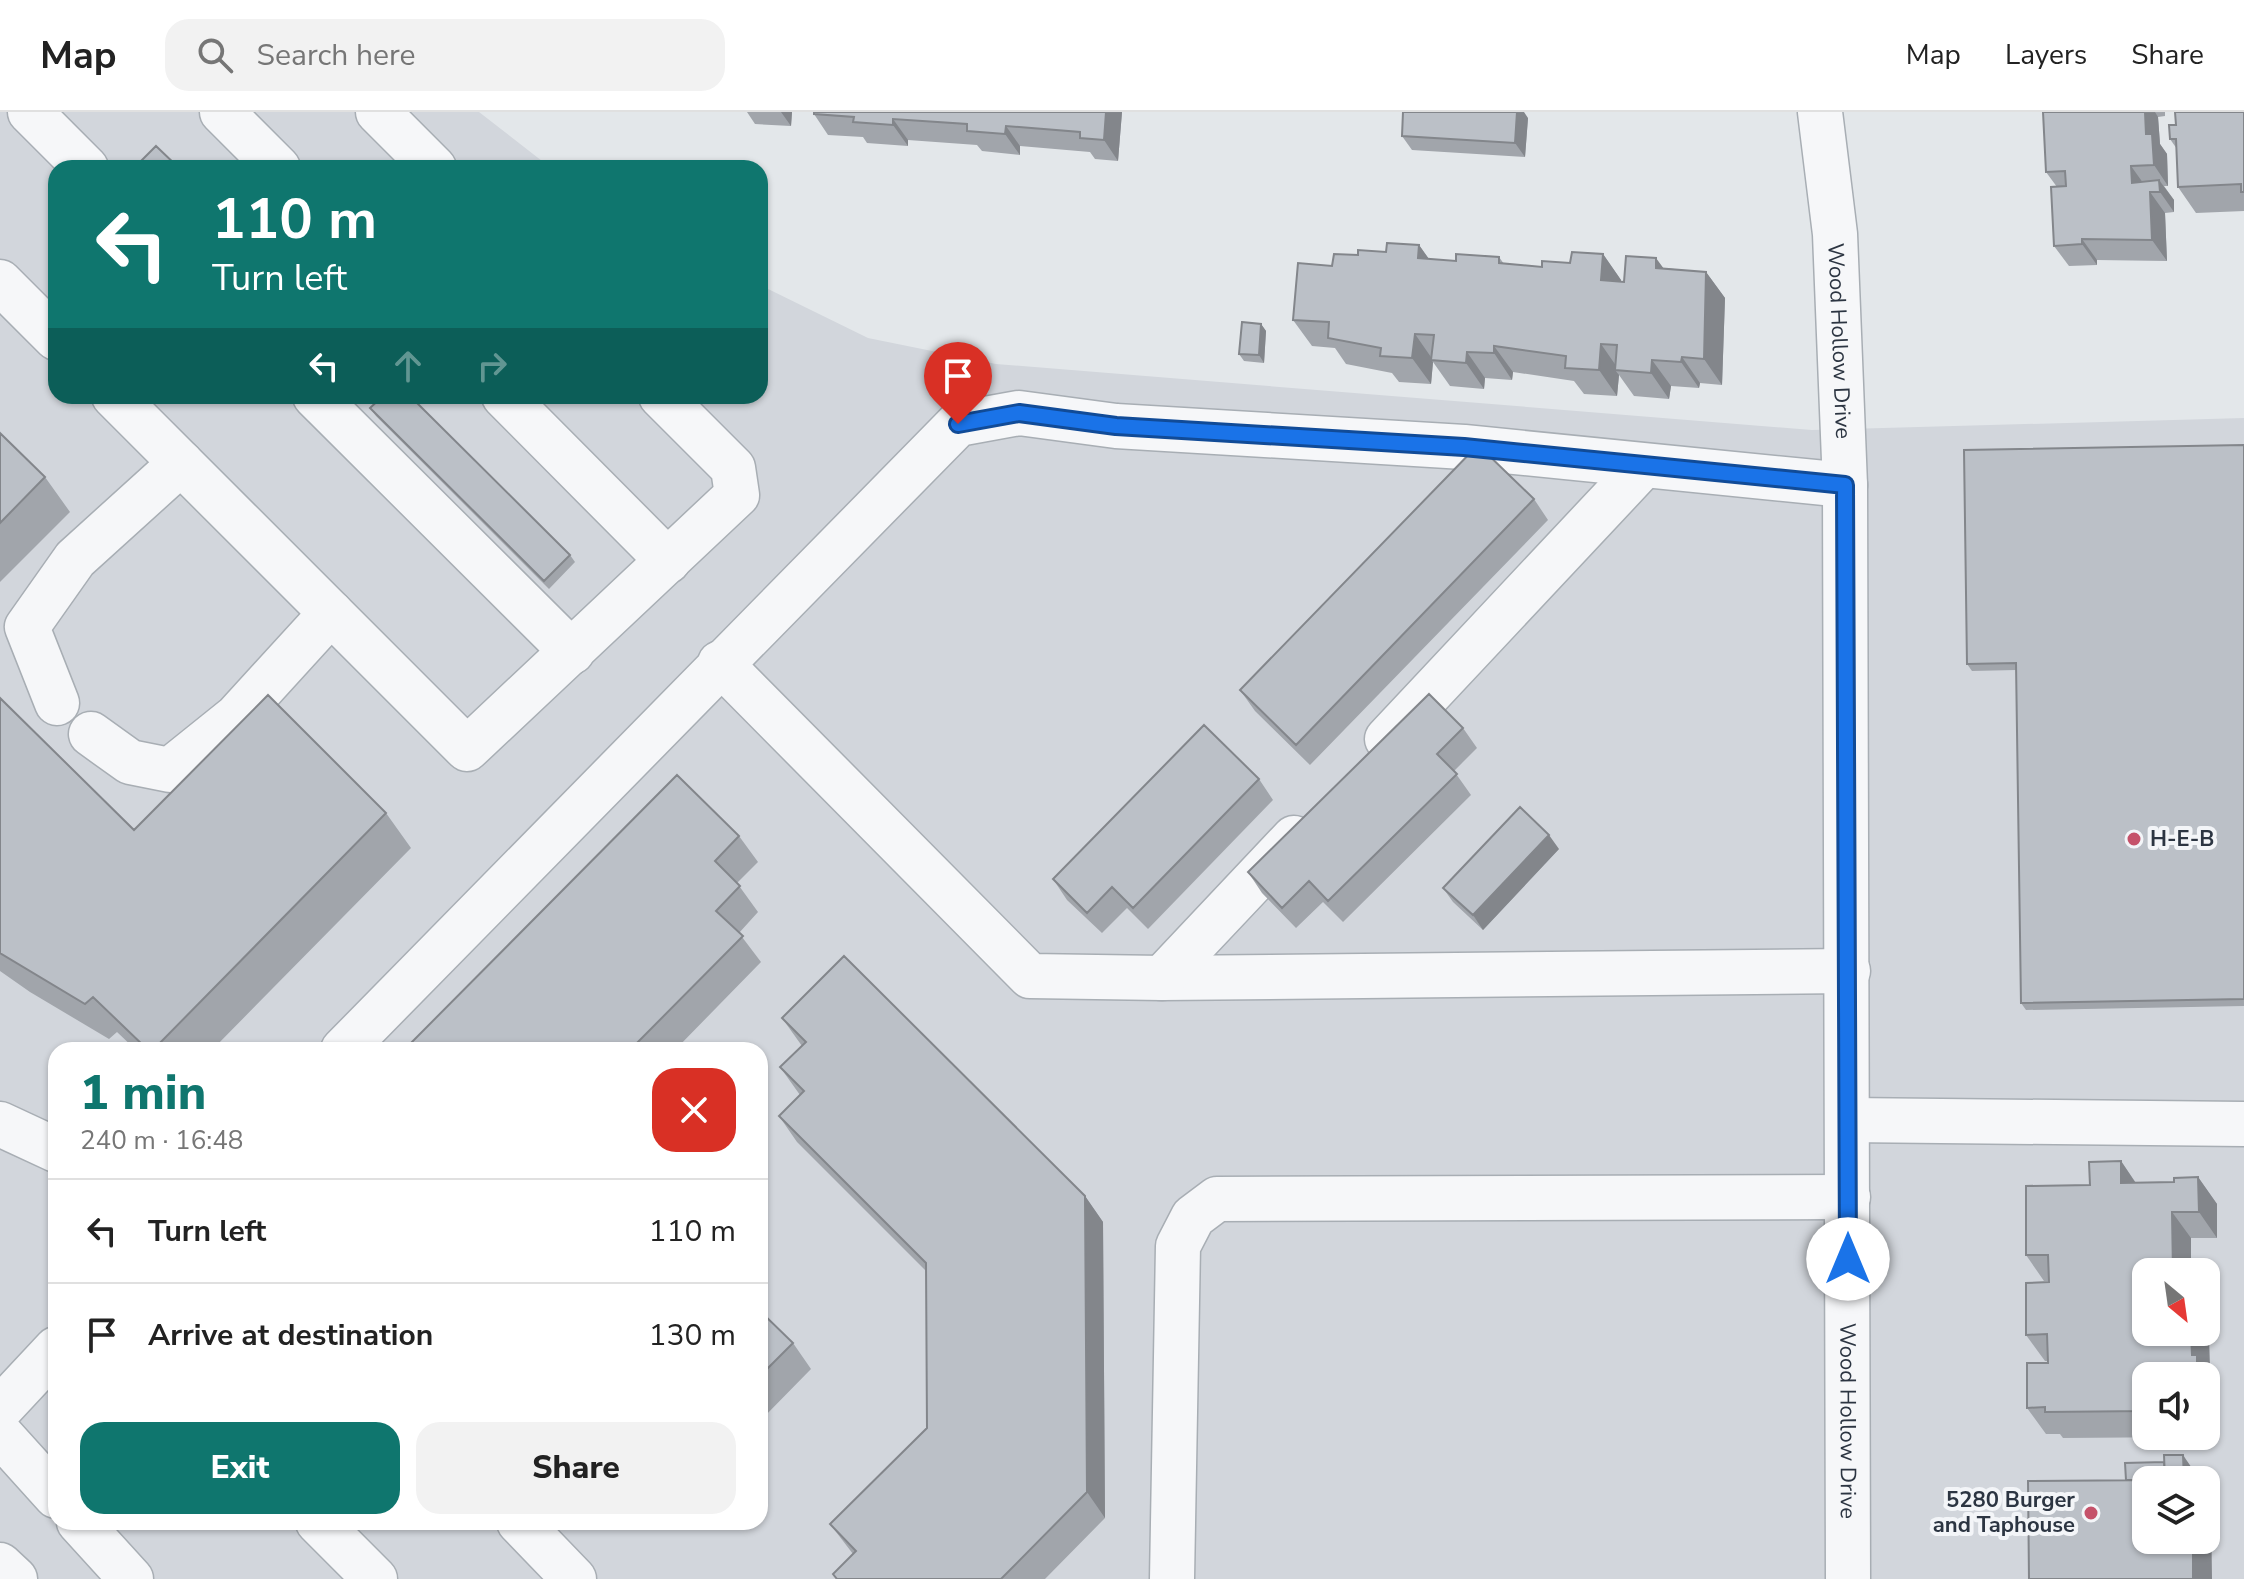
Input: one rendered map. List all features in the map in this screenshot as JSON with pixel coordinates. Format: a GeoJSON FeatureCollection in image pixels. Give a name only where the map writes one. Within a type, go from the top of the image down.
{"type":"FeatureCollection","features":[{"type":"Feature","properties":{"kind":"street"},"geometry":{"type":"LineString","coordinates":[[30,112],[78,160]]}},
{"type":"Feature","properties":{"kind":"street"},"geometry":{"type":"LineString","coordinates":[[222,112],[270,160]]}},
{"type":"Feature","properties":{"kind":"street"},"geometry":{"type":"LineString","coordinates":[[378,112],[426,160]]}},
{"type":"Feature","properties":{"kind":"street","name":"Wood Hollow Drive"},"geometry":{"type":"LineString","coordinates":[[1820,112],[1835,234],[1845,485],[1848,1579]]}},
{"type":"Feature","properties":{"kind":"street"},"geometry":{"type":"LineString","coordinates":[[0,282],[48,330]]}},
{"type":"Feature","properties":{"kind":"street"},"geometry":{"type":"LineString","coordinates":[[122,404],[467,749],[737,495],[733,468],[669,404]]}},
{"type":"Feature","properties":{"kind":"street"},"geometry":{"type":"LineString","coordinates":[[323,404],[572,652]]}},
{"type":"Feature","properties":{"kind":"street"},"geometry":{"type":"LineString","coordinates":[[512,404],[668,561]]}},
{"type":"Feature","properties":{"kind":"street"},"geometry":{"type":"LineString","coordinates":[[351,1042],[958,424],[1019,413],[1116,426],[1464,447],[1845,485]]}},
{"type":"Feature","properties":{"kind":"street"},"geometry":{"type":"LineString","coordinates":[[57,703],[27,627],[75,559],[181,463]]}},
{"type":"Feature","properties":{"kind":"street"},"geometry":{"type":"LineString","coordinates":[[1359,769],[1643,466]]}},
{"type":"Feature","properties":{"kind":"street"},"geometry":{"type":"LineString","coordinates":[[91,734],[130,762],[170,770],[236,717],[331,613]]}},
{"type":"Feature","properties":{"kind":"street"},"geometry":{"type":"LineString","coordinates":[[720,663],[1030,976],[1162,978],[1848,971]]}},
{"type":"Feature","properties":{"kind":"street"},"geometry":{"type":"LineString","coordinates":[[1162,978],[1326,804]]}},
{"type":"Feature","properties":{"kind":"street"},"geometry":{"type":"LineString","coordinates":[[1848,1120],[2244,1124]]}},
{"type":"Feature","properties":{"kind":"street"},"geometry":{"type":"LineString","coordinates":[[0,1124],[48,1146]]}},
{"type":"Feature","properties":{"kind":"street"},"geometry":{"type":"LineString","coordinates":[[1172,1579],[1178,1246],[1193,1217],[1217,1199],[1848,1197]]}},
{"type":"Feature","properties":{"kind":"street"},"geometry":{"type":"LineString","coordinates":[[0,1409],[48,1358]]}},
{"type":"Feature","properties":{"kind":"street"},"geometry":{"type":"LineString","coordinates":[[0,1434],[48,1487]]}},
{"type":"Feature","properties":{"kind":"street"},"geometry":{"type":"LineString","coordinates":[[86,1530],[131,1579]]}},
{"type":"Feature","properties":{"kind":"street"},"geometry":{"type":"LineString","coordinates":[[326,1530],[375,1579]]}},
{"type":"Feature","properties":{"kind":"street"},"geometry":{"type":"LineString","coordinates":[[527,1530],[574,1579]]}},
{"type":"Feature","properties":{"kind":"street"},"geometry":{"type":"LineString","coordinates":[[0,1565],[15,1579]]}},
{"type":"Feature","properties":{"kind":"shaded area"},"geometry":{"type":"Polygon","coordinates":[[[0,112],[479,112],[541,160],[48,160],[48,404],[768,404],[768,289],[868,338],[996,364],[1812,430],[2244,418],[2244,1579],[0,1579],[0,112]]]}},
{"type":"Feature","properties":{"kind":"building"},"geometry":{"type":"Polygon","coordinates":[[[814,112],[1106,112],[1104,140],[1080,138],[1080,132],[1006,126],[1005,134],[967,131],[967,124],[893,119],[893,125],[853,122],[854,117],[814,112]]]}},
{"type":"Feature","properties":{"kind":"building"},"geometry":{"type":"Polygon","coordinates":[[[1403,112],[1517,112],[1515,143],[1402,136],[1403,112]]]}},
{"type":"Feature","properties":{"kind":"building"},"geometry":{"type":"Polygon","coordinates":[[[2043,112],[2145,112],[2146,134],[2152,134],[2154,165],[2131,166],[2132,183],[2159,180],[2160,192],[2150,192],[2152,240],[2082,239],[2082,244],[2054,246],[2051,187],[2066,186],[2065,171],[2046,172],[2043,112]]]}},
{"type":"Feature","properties":{"kind":"building"},"geometry":{"type":"Polygon","coordinates":[[[2175,112],[2244,112],[2244,192],[2241,192],[2241,184],[2178,187],[2176,139],[2170,139],[2169,125],[2176,125],[2175,112]]]}},
{"type":"Feature","properties":{"kind":"building"},"geometry":{"type":"Polygon","coordinates":[[[156,146],[171,160],[142,160],[156,146]]]}},
{"type":"Feature","properties":{"kind":"building"},"geometry":{"type":"Polygon","coordinates":[[[1387,243],[1419,245],[1418,258],[1456,261],[1456,254],[1499,257],[1499,263],[1542,267],[1542,261],[1570,263],[1572,252],[1603,254],[1601,280],[1624,282],[1626,256],[1656,258],[1656,268],[1706,272],[1704,359],[1682,357],[1681,362],[1652,360],[1651,373],[1615,370],[1617,345],[1601,344],[1599,370],[1565,368],[1566,356],[1494,346],[1494,353],[1467,352],[1466,363],[1431,360],[1434,335],[1415,334],[1412,358],[1380,356],[1381,348],[1328,338],[1329,322],[1293,320],[1298,263],[1332,266],[1334,254],[1358,255],[1358,250],[1386,252],[1387,243]]]}},
{"type":"Feature","properties":{"kind":"building"},"geometry":{"type":"Polygon","coordinates":[[[1242,322],[1261,324],[1259,355],[1239,354],[1242,322]]]}},
{"type":"Feature","properties":{"kind":"building"},"geometry":{"type":"Polygon","coordinates":[[[374,404],[418,404],[570,555],[544,581],[370,408],[374,404]]]}},
{"type":"Feature","properties":{"kind":"building"},"geometry":{"type":"Polygon","coordinates":[[[0,433],[45,477],[0,523],[0,433]]]}},
{"type":"Feature","properties":{"kind":"building"},"geometry":{"type":"Polygon","coordinates":[[[1478,445],[1534,499],[1296,745],[1240,690],[1478,445]]]}},
{"type":"Feature","properties":{"kind":"building","name":"H-E-B"},"geometry":{"type":"Polygon","coordinates":[[[2244,445],[2244,999],[2021,1003],[2016,663],[1967,664],[1964,450],[2244,445]]]}},
{"type":"Feature","properties":{"kind":"building"},"geometry":{"type":"Polygon","coordinates":[[[1429,694],[1463,728],[1437,754],[1457,774],[1328,901],[1309,881],[1282,908],[1248,872],[1429,694]]]}},
{"type":"Feature","properties":{"kind":"building"},"geometry":{"type":"Polygon","coordinates":[[[268,695],[386,813],[161,1042],[140,1042],[93,997],[85,1004],[0,953],[0,698],[134,830],[268,695]]]}},
{"type":"Feature","properties":{"kind":"building"},"geometry":{"type":"Polygon","coordinates":[[[1204,725],[1259,779],[1133,908],[1112,887],[1087,913],[1053,879],[1204,725]]]}},
{"type":"Feature","properties":{"kind":"building"},"geometry":{"type":"Polygon","coordinates":[[[677,775],[739,836],[715,861],[740,886],[716,911],[743,936],[638,1042],[412,1042],[677,775]]]}},
{"type":"Feature","properties":{"kind":"building"},"geometry":{"type":"Polygon","coordinates":[[[1520,807],[1549,835],[1473,915],[1443,888],[1520,807]]]}},
{"type":"Feature","properties":{"kind":"building"},"geometry":{"type":"Polygon","coordinates":[[[844,956],[1085,1196],[1087,1492],[1001,1579],[837,1579],[833,1574],[856,1551],[830,1524],[927,1428],[926,1263],[779,1116],[804,1091],[780,1067],[806,1042],[782,1018],[844,956]]]}},
{"type":"Feature","properties":{"kind":"building"},"geometry":{"type":"Polygon","coordinates":[[[2121,1161],[2121,1183],[2174,1182],[2174,1178],[2198,1177],[2199,1212],[2172,1212],[2173,1258],[2132,1258],[2132,1346],[2192,1346],[2192,1355],[2197,1355],[2197,1362],[2132,1362],[2132,1411],[2045,1412],[2045,1407],[2027,1408],[2027,1363],[2048,1363],[2047,1334],[2026,1335],[2026,1283],[2049,1282],[2048,1255],[2026,1255],[2026,1186],[2090,1185],[2089,1162],[2121,1161]]]}},
{"type":"Feature","properties":{"kind":"building"},"geometry":{"type":"Polygon","coordinates":[[[768,1319],[793,1343],[768,1368],[768,1319]]]}},
{"type":"Feature","properties":{"kind":"building"},"geometry":{"type":"Polygon","coordinates":[[[2164,1455],[2183,1455],[2183,1466],[2164,1466],[2164,1455]]]}},
{"type":"Feature","properties":{"kind":"building"},"geometry":{"type":"Polygon","coordinates":[[[2164,1462],[2164,1466],[2132,1466],[2132,1480],[2126,1480],[2125,1463],[2164,1462]]]}},
{"type":"Feature","properties":{"kind":"building"},"geometry":{"type":"Polygon","coordinates":[[[2132,1480],[2132,1554],[2193,1554],[2193,1579],[2029,1579],[2028,1481],[2132,1480]]]}},
{"type":"Feature","properties":{"kind":"place","name":"H-E-B"},"geometry":{"type":"Point","coordinates":[2134,839]}},
{"type":"Feature","properties":{"kind":"place","name":"5280 Burger and Taphouse"},"geometry":{"type":"Point","coordinates":[2091,1513]}},
{"type":"Feature","properties":{"kind":"route"},"geometry":{"type":"LineString","coordinates":[[958,424],[1019,413],[1116,426],[1464,447],[1845,485],[1848,1259]]}}]}
